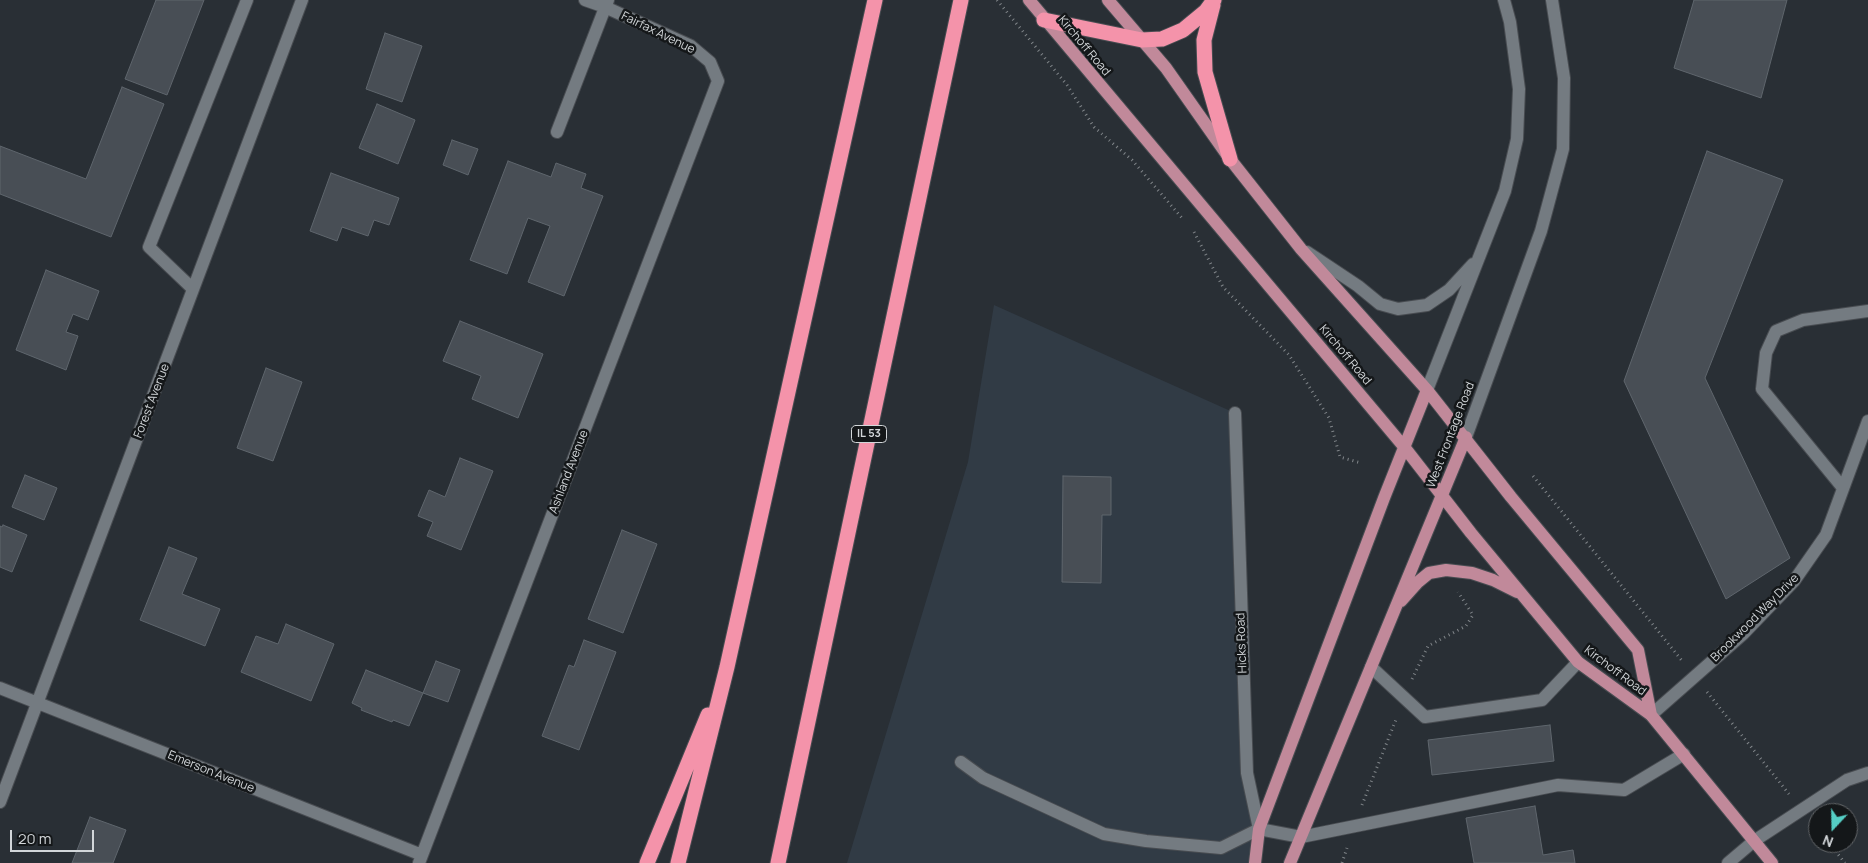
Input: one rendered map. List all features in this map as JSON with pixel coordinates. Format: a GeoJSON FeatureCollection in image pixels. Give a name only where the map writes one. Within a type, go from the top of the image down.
{"type":"FeatureCollection","features":[{"type":"Feature","properties":{"kind":"highway"},"geometry":{"type":"LineString","coordinates":[[678,863],[727,668],[875,0]]}},
{"type":"Feature","properties":{"kind":"highway"},"geometry":{"type":"LineString","coordinates":[[1044,20],[1142,40],[1162,39],[1173,36],[1200,16],[1215,0]]}},
{"type":"Feature","properties":{"kind":"highway"},"geometry":{"type":"LineString","coordinates":[[1215,0],[1209,16],[1204,40],[1205,72],[1230,159]]}},
{"type":"Feature","properties":{"kind":"highway","name":"IL 53"},"geometry":{"type":"LineString","coordinates":[[778,863],[960,2]]}},
{"type":"Feature","properties":{"kind":"highway"},"geometry":{"type":"LineString","coordinates":[[647,863],[727,668]]}},
{"type":"Feature","properties":{"kind":"main road","name":"Kirchoff Road"},"geometry":{"type":"LineString","coordinates":[[1029,0],[1405,448],[1578,662],[1651,715],[1772,863]]}},
{"type":"Feature","properties":{"kind":"main road","name":"Kirchoff Road"},"geometry":{"type":"LineString","coordinates":[[1108,0],[1166,68],[1230,159],[1301,249],[1427,390],[1466,437],[1510,497],[1638,650],[1651,715]]}},
{"type":"Feature","properties":{"kind":"main road"},"geometry":{"type":"LineString","coordinates":[[1255,863],[1260,829],[1384,498],[1427,390]]}},
{"type":"Feature","properties":{"kind":"main road","name":"West Frontage Road"},"geometry":{"type":"LineString","coordinates":[[1290,863],[1466,437]]}},
{"type":"Feature","properties":{"kind":"main road"},"geometry":{"type":"LineString","coordinates":[[1395,609],[1418,582],[1429,573],[1446,570],[1472,573],[1494,580],[1522,594]]}},
{"type":"Feature","properties":{"kind":"street"},"geometry":{"type":"LineString","coordinates":[[194,289],[149,247],[247,0]]}},
{"type":"Feature","properties":{"kind":"street","name":"Fairfax Avenue"},"geometry":{"type":"LineString","coordinates":[[585,0],[607,4],[691,46],[710,62],[718,80]]}},
{"type":"Feature","properties":{"kind":"street"},"geometry":{"type":"LineString","coordinates":[[1427,390],[1505,191],[1517,139],[1519,89],[1510,22],[1504,0]]}},
{"type":"Feature","properties":{"kind":"street","name":"West Frontage Road"},"geometry":{"type":"LineString","coordinates":[[1466,437],[1541,232],[1563,149],[1564,78],[1552,0]]}},
{"type":"Feature","properties":{"kind":"street","name":"Forest Avenue"},"geometry":{"type":"LineString","coordinates":[[0,802],[194,289],[298,1]]}},
{"type":"Feature","properties":{"kind":"street"},"geometry":{"type":"LineString","coordinates":[[557,132],[607,4]]}},
{"type":"Feature","properties":{"kind":"street","name":"Ashland Avenue"},"geometry":{"type":"LineString","coordinates":[[420,859],[718,80]]}},
{"type":"Feature","properties":{"kind":"street"},"geometry":{"type":"LineString","coordinates":[[1301,249],[1358,286],[1380,304],[1398,309],[1426,305],[1449,290],[1479,258]]}},
{"type":"Feature","properties":{"kind":"street"},"geometry":{"type":"LineString","coordinates":[[1844,488],[1762,389],[1766,353],[1776,331],[1803,320],[1868,311]]}},
{"type":"Feature","properties":{"kind":"street","name":"Hicks Road"},"geometry":{"type":"LineString","coordinates":[[1235,413],[1247,773],[1260,829]]}},
{"type":"Feature","properties":{"kind":"street","name":"Brookwood Way Drive"},"geometry":{"type":"LineString","coordinates":[[1651,715],[1742,634],[1794,581],[1826,535],[1868,421]]}},
{"type":"Feature","properties":{"kind":"street"},"geometry":{"type":"LineString","coordinates":[[1371,667],[1425,717],[1542,700],[1578,662]]}},
{"type":"Feature","properties":{"kind":"street","name":"Emerson Avenue"},"geometry":{"type":"LineString","coordinates":[[0,688],[420,859]]}},
{"type":"Feature","properties":{"kind":"street"},"geometry":{"type":"LineString","coordinates":[[961,762],[983,778],[1104,834],[1146,841],[1221,848],[1260,829],[1300,837],[1558,785],[1624,790],[1684,754]]}},
{"type":"Feature","properties":{"kind":"street"},"geometry":{"type":"LineString","coordinates":[[1728,863],[1754,841],[1847,780],[1868,773]]}},
{"type":"Feature","properties":{"kind":"path"},"geometry":{"type":"LineString","coordinates":[[998,0],[1067,85],[1094,127],[1132,160],[1183,219]]}},
{"type":"Feature","properties":{"kind":"path"},"geometry":{"type":"LineString","coordinates":[[1189,226],[1196,234],[1223,287],[1289,355],[1328,418],[1340,457],[1361,463]]}},
{"type":"Feature","properties":{"kind":"path"},"geometry":{"type":"LineString","coordinates":[[1533,476],[1802,810]]}},
{"type":"Feature","properties":{"kind":"path"},"geometry":{"type":"LineString","coordinates":[[1837,853],[1845,863]]}},
{"type":"Feature","properties":{"kind":"shaded area"},"geometry":{"type":"Polygon","coordinates":[[[994,305],[1235,413],[1247,773],[1259,829],[1255,863],[847,863],[968,462],[994,305]]]}},
{"type":"Feature","properties":{"kind":"building"},"geometry":{"type":"Polygon","coordinates":[[[156,0],[204,0],[167,95],[125,79],[156,0]]]}},
{"type":"Feature","properties":{"kind":"building"},"geometry":{"type":"Polygon","coordinates":[[[1694,0],[1787,0],[1761,98],[1674,68],[1694,0]]]}},
{"type":"Feature","properties":{"kind":"building"},"geometry":{"type":"Polygon","coordinates":[[[385,33],[422,46],[402,102],[366,89],[385,33]]]}},
{"type":"Feature","properties":{"kind":"building"},"geometry":{"type":"Polygon","coordinates":[[[122,87],[164,104],[111,237],[0,194],[0,146],[86,179],[122,87]]]}},
{"type":"Feature","properties":{"kind":"building"},"geometry":{"type":"Polygon","coordinates":[[[377,104],[415,120],[398,164],[359,148],[377,104]]]}},
{"type":"Feature","properties":{"kind":"building"},"geometry":{"type":"Polygon","coordinates":[[[452,140],[478,149],[468,175],[443,165],[452,140]]]}},
{"type":"Feature","properties":{"kind":"building"},"geometry":{"type":"Polygon","coordinates":[[[1707,151],[1783,180],[1705,378],[1790,558],[1726,599],[1624,381],[1707,151]]]}},
{"type":"Feature","properties":{"kind":"building"},"geometry":{"type":"Polygon","coordinates":[[[508,161],[551,177],[556,163],[586,174],[581,188],[603,196],[564,296],[528,282],[550,226],[528,218],[507,274],[470,260],[508,161]]]}},
{"type":"Feature","properties":{"kind":"building"},"geometry":{"type":"Polygon","coordinates":[[[331,173],[399,198],[389,225],[374,220],[368,236],[342,227],[337,241],[310,231],[331,173]]]}},
{"type":"Feature","properties":{"kind":"building"},"geometry":{"type":"Polygon","coordinates":[[[46,270],[99,291],[88,320],[73,314],[66,332],[78,336],[66,370],[16,350],[46,270]]]}},
{"type":"Feature","properties":{"kind":"building"},"geometry":{"type":"Polygon","coordinates":[[[460,321],[543,354],[518,418],[472,399],[481,376],[443,361],[460,321]]]}},
{"type":"Feature","properties":{"kind":"building"},"geometry":{"type":"Polygon","coordinates":[[[266,368],[302,382],[273,461],[237,448],[266,368]]]}},
{"type":"Feature","properties":{"kind":"building"},"geometry":{"type":"Polygon","coordinates":[[[460,458],[493,471],[461,550],[427,536],[433,522],[418,516],[429,490],[445,497],[460,458]]]}},
{"type":"Feature","properties":{"kind":"building"},"geometry":{"type":"Polygon","coordinates":[[[25,475],[57,488],[44,520],[12,507],[25,475]]]}},
{"type":"Feature","properties":{"kind":"building"},"geometry":{"type":"Polygon","coordinates":[[[1063,476],[1111,477],[1111,515],[1102,515],[1101,583],[1062,582],[1063,476]]]}},
{"type":"Feature","properties":{"kind":"building"},"geometry":{"type":"Polygon","coordinates":[[[3,525],[27,535],[12,572],[0,567],[0,526],[2,527],[3,525]]]}},
{"type":"Feature","properties":{"kind":"building"},"geometry":{"type":"Polygon","coordinates":[[[622,530],[657,544],[623,633],[588,619],[622,530]]]}},
{"type":"Feature","properties":{"kind":"building"},"geometry":{"type":"Polygon","coordinates":[[[169,547],[197,558],[182,594],[220,609],[205,646],[140,620],[169,547]]]}},
{"type":"Feature","properties":{"kind":"building"},"geometry":{"type":"Polygon","coordinates":[[[286,624],[334,644],[311,701],[241,672],[256,636],[278,644],[286,624]]]}},
{"type":"Feature","properties":{"kind":"building"},"geometry":{"type":"Polygon","coordinates":[[[584,640],[616,652],[579,750],[542,736],[569,665],[574,667],[584,640]]]}},
{"type":"Feature","properties":{"kind":"building"},"geometry":{"type":"Polygon","coordinates":[[[436,661],[460,670],[448,702],[423,693],[436,661]]]}},
{"type":"Feature","properties":{"kind":"building"},"geometry":{"type":"Polygon","coordinates":[[[366,670],[423,693],[409,726],[393,720],[392,722],[361,710],[362,708],[352,703],[366,670]]]}},
{"type":"Feature","properties":{"kind":"building"},"geometry":{"type":"Polygon","coordinates":[[[1550,725],[1554,761],[1432,775],[1428,740],[1550,725]]]}},
{"type":"Feature","properties":{"kind":"building"},"geometry":{"type":"Polygon","coordinates":[[[1535,806],[1543,855],[1573,850],[1575,863],[1474,863],[1466,818],[1535,806]]]}},
{"type":"Feature","properties":{"kind":"building"},"geometry":{"type":"Polygon","coordinates":[[[90,817],[126,830],[113,863],[72,863],[90,817]]]}}]}
